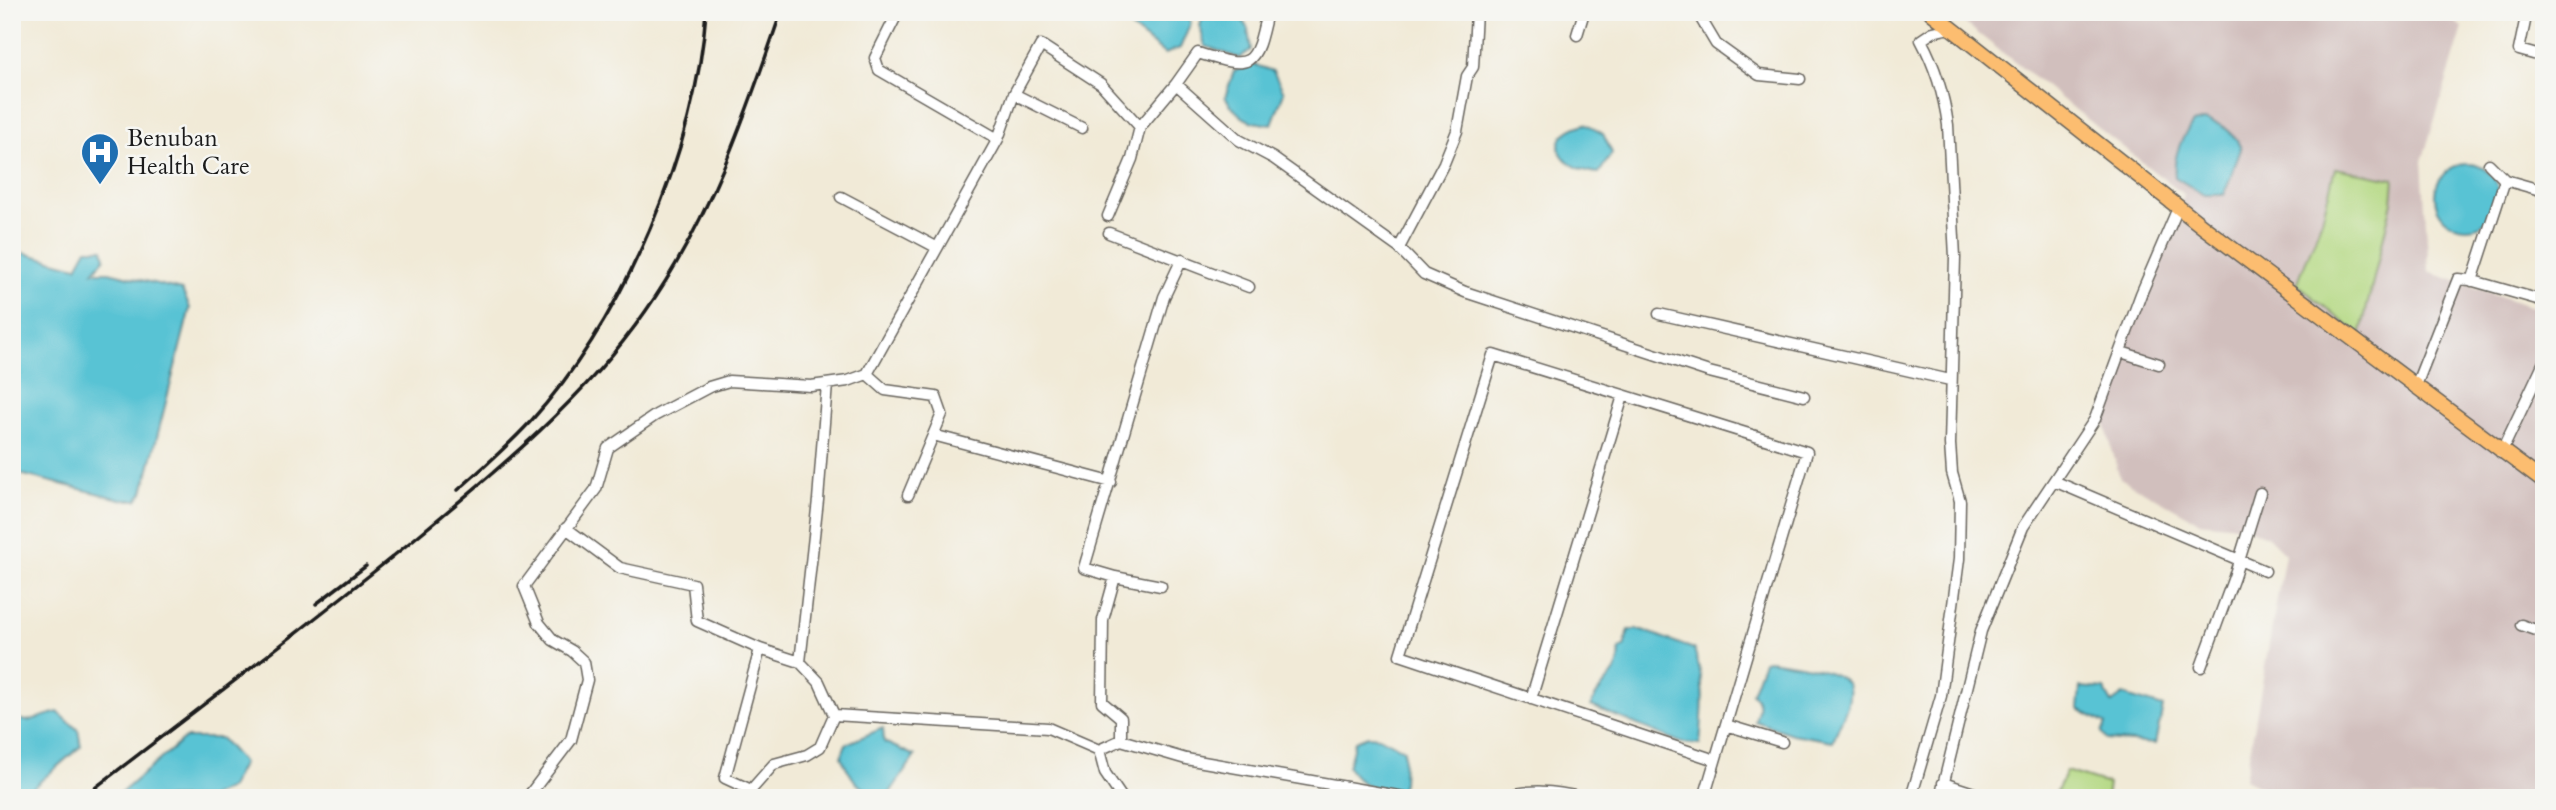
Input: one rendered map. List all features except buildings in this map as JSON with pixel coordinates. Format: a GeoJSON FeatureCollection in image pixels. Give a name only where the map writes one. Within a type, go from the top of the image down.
{"type":"FeatureCollection","features":[{"type":"Feature","properties":{"kind":"main road"},"geometry":{"type":"LineString","coordinates":[[1931,12],[2178,208],[2501,453],[2544,482]]}},
{"type":"Feature","properties":{"kind":"street"},"geometry":{"type":"LineString","coordinates":[[898,12],[875,58],[879,70],[998,139]]}},
{"type":"Feature","properties":{"kind":"street"},"geometry":{"type":"LineString","coordinates":[[1108,216],[1132,159],[1140,127],[1198,53],[1232,64],[1244,64],[1251,60],[1261,39],[1267,12]]}},
{"type":"Feature","properties":{"kind":"street"},"geometry":{"type":"LineString","coordinates":[[1399,248],[1444,163],[1457,131],[1467,76],[1473,67],[1476,12]]}},
{"type":"Feature","properties":{"kind":"street"},"geometry":{"type":"LineString","coordinates":[[1577,34],[1584,12]]}},
{"type":"Feature","properties":{"kind":"street"},"geometry":{"type":"LineString","coordinates":[[1697,12],[1716,44],[1759,75],[1800,79]]}},
{"type":"Feature","properties":{"kind":"street"},"geometry":{"type":"LineString","coordinates":[[2528,12],[2519,50],[2544,57]]}},
{"type":"Feature","properties":{"kind":"street"},"geometry":{"type":"LineString","coordinates":[[1911,798],[1941,696],[1959,559],[1960,501],[1952,473],[1951,380],[1955,257],[1948,125],[1936,75],[1921,40],[1933,32],[1951,28]]}},
{"type":"Feature","properties":{"kind":"street"},"geometry":{"type":"LineString","coordinates":[[532,796],[571,740],[587,680],[584,662],[553,640],[539,623],[524,586],[596,489],[608,448],[656,415],[709,387],[729,381],[811,386],[867,374],[998,139],[1014,94],[1041,46],[1101,84],[1140,127]]}},
{"type":"Feature","properties":{"kind":"street"},"geometry":{"type":"LineString","coordinates":[[1175,84],[1239,140],[1273,158],[1399,248],[1424,274],[1465,292],[1709,372],[1804,396]]}},
{"type":"Feature","properties":{"kind":"street"},"geometry":{"type":"LineString","coordinates":[[1014,94],[1082,128]]}},
{"type":"Feature","properties":{"kind":"street"},"geometry":{"type":"LineString","coordinates":[[2489,164],[2505,180],[2544,191]]}},
{"type":"Feature","properties":{"kind":"street"},"geometry":{"type":"LineString","coordinates":[[2472,281],[2505,180]]}},
{"type":"Feature","properties":{"kind":"street"},"geometry":{"type":"LineString","coordinates":[[841,197],[936,247]]}},
{"type":"Feature","properties":{"kind":"street"},"geometry":{"type":"LineString","coordinates":[[1940,798],[1981,631],[2023,527],[2095,419],[2141,294],[2178,208]]}},
{"type":"Feature","properties":{"kind":"street"},"geometry":{"type":"LineString","coordinates":[[1109,233],[1249,287]]}},
{"type":"Feature","properties":{"kind":"street"},"geometry":{"type":"LineString","coordinates":[[1161,586],[1084,568],[1164,297],[1182,259]]}},
{"type":"Feature","properties":{"kind":"street"},"geometry":{"type":"LineString","coordinates":[[2415,388],[2458,279],[2544,301]]}},
{"type":"Feature","properties":{"kind":"street"},"geometry":{"type":"LineString","coordinates":[[1659,314],[1951,380]]}},
{"type":"Feature","properties":{"kind":"street"},"geometry":{"type":"LineString","coordinates":[[2121,352],[2159,364]]}},
{"type":"Feature","properties":{"kind":"street"},"geometry":{"type":"LineString","coordinates":[[1704,798],[1807,452],[1493,355],[1400,655],[1715,760]]}},
{"type":"Feature","properties":{"kind":"street"},"geometry":{"type":"LineString","coordinates":[[2501,453],[2544,362]]}},
{"type":"Feature","properties":{"kind":"street"},"geometry":{"type":"LineString","coordinates":[[867,374],[885,390],[936,397],[942,414],[908,495]]}},
{"type":"Feature","properties":{"kind":"street"},"geometry":{"type":"LineString","coordinates":[[800,662],[818,500],[827,384]]}},
{"type":"Feature","properties":{"kind":"street"},"geometry":{"type":"LineString","coordinates":[[1531,699],[1623,396]]}},
{"type":"Feature","properties":{"kind":"street"},"geometry":{"type":"LineString","coordinates":[[933,435],[1111,482]]}},
{"type":"Feature","properties":{"kind":"street"},"geometry":{"type":"LineString","coordinates":[[2054,481],[2265,571]]}},
{"type":"Feature","properties":{"kind":"street"},"geometry":{"type":"LineString","coordinates":[[2202,667],[2260,493]]}},
{"type":"Feature","properties":{"kind":"street"},"geometry":{"type":"LineString","coordinates":[[566,528],[620,568],[694,584],[697,621],[760,649],[800,662],[819,681],[834,715],[820,747],[807,755],[774,764],[750,794],[724,778],[760,649]]}},
{"type":"Feature","properties":{"kind":"street"},"geometry":{"type":"LineString","coordinates":[[1115,577],[1103,620],[1102,702],[1121,719],[1121,740]]}},
{"type":"Feature","properties":{"kind":"street"},"geometry":{"type":"LineString","coordinates":[[2521,625],[2544,633]]}},
{"type":"Feature","properties":{"kind":"street"},"geometry":{"type":"LineString","coordinates":[[834,715],[1048,728],[1099,750],[1121,740],[1185,759],[1410,798]]}},
{"type":"Feature","properties":{"kind":"street"},"geometry":{"type":"LineString","coordinates":[[1726,725],[1782,742]]}},
{"type":"Feature","properties":{"kind":"street"},"geometry":{"type":"LineString","coordinates":[[1099,750],[1105,773],[1122,798]]}},
{"type":"Feature","properties":{"kind":"street"},"geometry":{"type":"LineString","coordinates":[[1943,783],[1989,798]]}},
{"type":"Feature","properties":{"kind":"street"},"geometry":{"type":"LineString","coordinates":[[1500,798],[1521,791],[1548,789],[1584,798]]}},
{"type":"Feature","properties":{"kind":"shaded area"},"geometry":{"type":"Polygon","coordinates":[[[1966,12],[2442,12],[2463,28],[2422,161],[2429,272],[2544,311],[2544,798],[2285,798],[2245,779],[2285,554],[2268,537],[2247,527],[2199,522],[2120,478],[2103,417],[2127,333],[2184,195],[1961,20],[1966,12]]]}},
{"type":"Feature","properties":{"kind":"green space"},"geometry":{"type":"Polygon","coordinates":[[[2335,168],[2394,179],[2392,202],[2360,336],[2297,284],[2322,220],[2335,168]]]}},
{"type":"Feature","properties":{"kind":"green space"},"geometry":{"type":"Polygon","coordinates":[[[2066,771],[2108,784],[2106,798],[2054,798],[2066,771]]]}},
{"type":"Feature","properties":{"kind":"water"},"geometry":{"type":"Polygon","coordinates":[[[1111,12],[1187,12],[1191,23],[1180,48],[1165,54],[1111,12]]]}},
{"type":"Feature","properties":{"kind":"water"},"geometry":{"type":"Polygon","coordinates":[[[1209,12],[1238,13],[1248,29],[1251,50],[1239,58],[1205,46],[1200,26],[1203,15],[1209,12]]]}},
{"type":"Feature","properties":{"kind":"water"},"geometry":{"type":"Polygon","coordinates":[[[1255,65],[1273,71],[1284,92],[1272,124],[1250,121],[1235,110],[1225,97],[1234,71],[1255,65]]]}},
{"type":"Feature","properties":{"kind":"water"},"geometry":{"type":"Polygon","coordinates":[[[2205,120],[2227,130],[2241,149],[2224,195],[2204,195],[2175,177],[2177,155],[2185,135],[2193,123],[2205,120]]]}},
{"type":"Feature","properties":{"kind":"water"},"geometry":{"type":"Polygon","coordinates":[[[1585,124],[1603,134],[1612,153],[1599,173],[1575,166],[1561,153],[1559,145],[1562,137],[1570,130],[1585,124]]]}},
{"type":"Feature","properties":{"kind":"water"},"geometry":{"type":"Polygon","coordinates":[[[2467,164],[2485,170],[2493,178],[2499,196],[2493,214],[2485,222],[2467,228],[2449,222],[2441,214],[2435,196],[2441,178],[2449,170],[2467,164]]]}},
{"type":"Feature","properties":{"kind":"water"},"geometry":{"type":"Polygon","coordinates":[[[87,249],[103,249],[105,258],[93,272],[109,272],[182,290],[190,308],[143,492],[137,500],[124,500],[12,472],[12,250],[77,267],[87,249]]]}},
{"type":"Feature","properties":{"kind":"water"},"geometry":{"type":"Polygon","coordinates":[[[1629,630],[1642,630],[1694,649],[1702,685],[1700,744],[1682,743],[1591,706],[1618,666],[1619,649],[1624,647],[1629,630]]]}},
{"type":"Feature","properties":{"kind":"water"},"geometry":{"type":"Polygon","coordinates":[[[1764,661],[1814,668],[1838,676],[1846,682],[1849,688],[1848,700],[1833,741],[1792,734],[1755,721],[1758,703],[1752,693],[1764,661]]]}},
{"type":"Feature","properties":{"kind":"water"},"geometry":{"type":"Polygon","coordinates":[[[2080,687],[2104,689],[2112,703],[2123,695],[2163,707],[2155,744],[2107,740],[2102,733],[2106,724],[2078,709],[2080,687]]]}},
{"type":"Feature","properties":{"kind":"water"},"geometry":{"type":"Polygon","coordinates":[[[58,712],[78,730],[81,746],[21,798],[12,798],[12,718],[27,721],[58,712]]]}},
{"type":"Feature","properties":{"kind":"water"},"geometry":{"type":"Polygon","coordinates":[[[883,728],[884,742],[915,756],[889,794],[870,791],[859,785],[841,757],[846,744],[883,728]]]}},
{"type":"Feature","properties":{"kind":"water"},"geometry":{"type":"Polygon","coordinates":[[[1368,736],[1379,737],[1404,750],[1403,783],[1400,790],[1364,784],[1348,767],[1355,741],[1368,736]]]}},
{"type":"Feature","properties":{"kind":"water"},"geometry":{"type":"Polygon","coordinates":[[[185,738],[221,738],[243,763],[230,788],[209,798],[115,798],[185,738]]]}},
{"type":"Feature","properties":{"kind":"railway"},"geometry":{"type":"LineString","coordinates":[[458,490],[531,421],[565,380],[625,283],[650,230],[688,120],[706,12]]}},
{"type":"Feature","properties":{"kind":"railway"},"geometry":{"type":"LineString","coordinates":[[82,798],[378,569],[510,458],[569,403],[596,373],[645,312],[668,277],[707,205],[754,90],[781,12]]}},
{"type":"Feature","properties":{"kind":"railway"},"geometry":{"type":"LineString","coordinates":[[316,604],[366,566]]}},
{"type":"Feature","properties":{"kind":"place","name":"Benuban Health Care"},"geometry":{"type":"Point","coordinates":[100,186]}}]}
